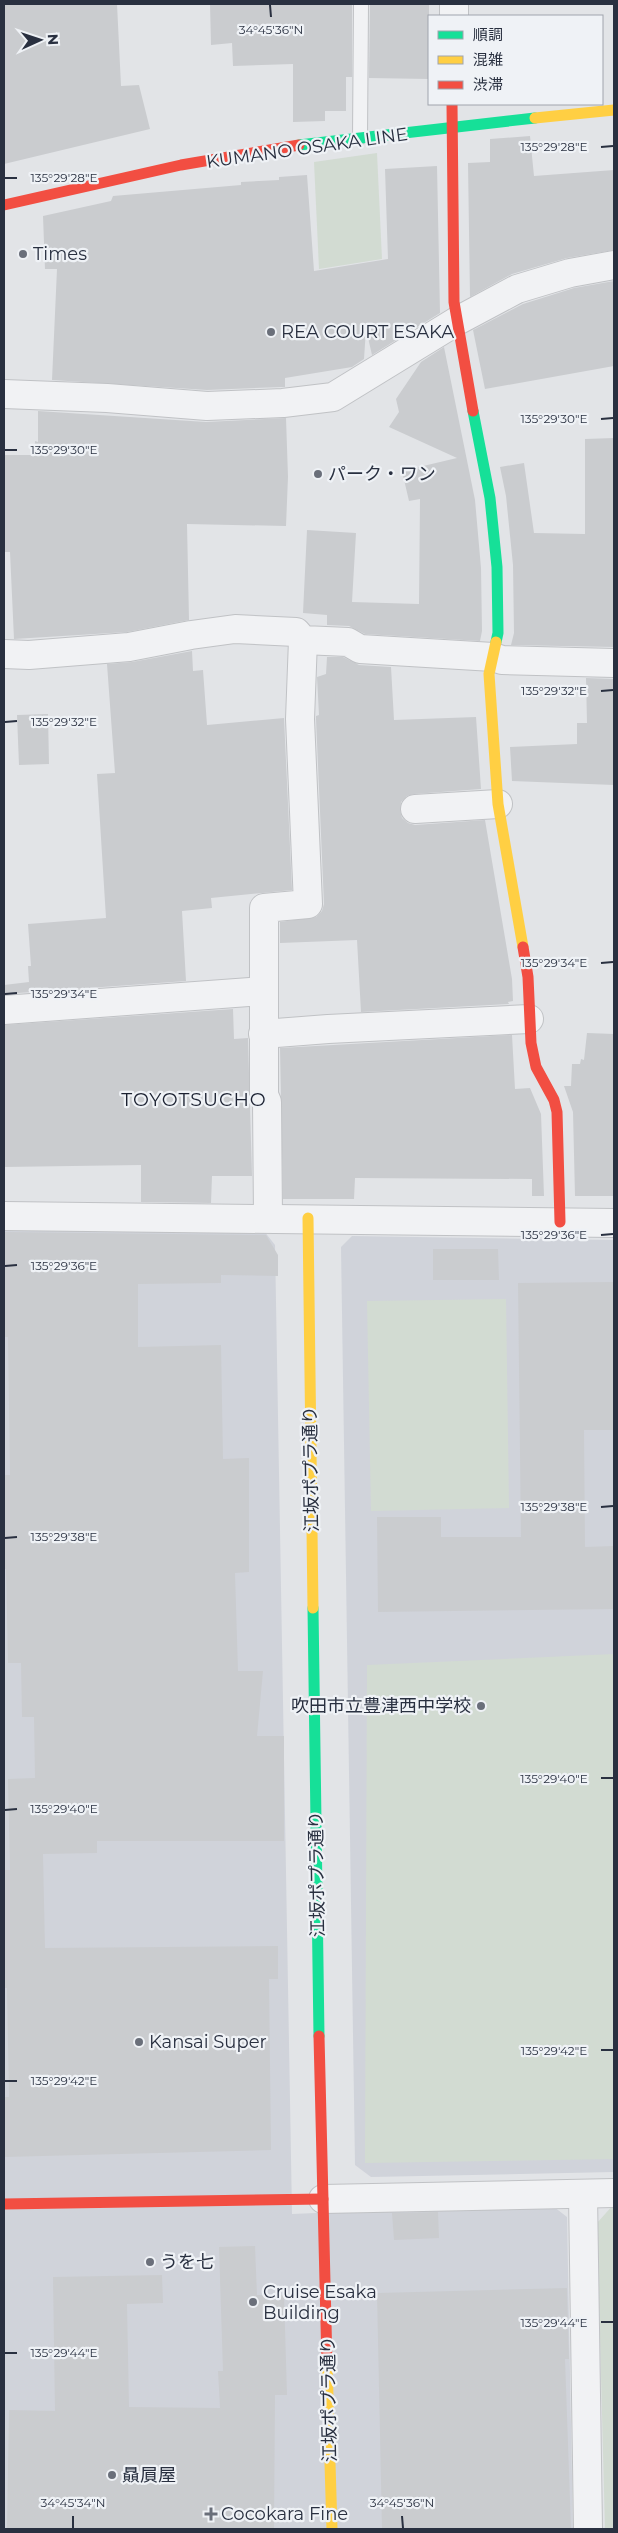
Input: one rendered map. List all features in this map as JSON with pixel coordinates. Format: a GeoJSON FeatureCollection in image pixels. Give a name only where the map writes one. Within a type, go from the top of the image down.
{"type":"FeatureCollection","features":[{"type":"Feature","properties":{"kind":"street"},"geometry":{"type":"LineString","coordinates":[[452,105],[456,320],[490,498],[497,568],[498,632],[489,674],[498,804],[528,978],[529,1020],[536,1067],[554,1100],[557,1112],[560,1222]]}},
{"type":"Feature","properties":{"kind":"street","name":"KUMANO OSAKA LINE"},"geometry":{"type":"LineString","coordinates":[[4,205],[78,188],[262,152],[360,137],[614,110]]}},
{"type":"Feature","properties":{"kind":"street"},"geometry":{"type":"LineString","coordinates":[[4,394],[107,398],[207,406],[283,404],[332,398],[456,320],[517,289],[570,273],[614,266]]}},
{"type":"Feature","properties":{"kind":"street"},"geometry":{"type":"LineString","coordinates":[[4,654],[29,655],[129,648],[191,635],[235,629],[296,632],[302,640],[300,719],[308,904],[264,908],[263,1034],[264,1094],[268,1102],[268,1218]]}},
{"type":"Feature","properties":{"kind":"street"},"geometry":{"type":"LineString","coordinates":[[302,640],[348,642],[360,649],[493,657],[502,660],[614,663]]}},
{"type":"Feature","properties":{"kind":"street"},"geometry":{"type":"LineString","coordinates":[[415,809],[498,804]]}},
{"type":"Feature","properties":{"kind":"street"},"geometry":{"type":"LineString","coordinates":[[4,1010],[263,991]]}},
{"type":"Feature","properties":{"kind":"street"},"geometry":{"type":"LineString","coordinates":[[263,1034],[328,1028],[529,1020]]}},
{"type":"Feature","properties":{"kind":"street"},"geometry":{"type":"LineString","coordinates":[[4,1216],[614,1223]]}},
{"type":"Feature","properties":{"kind":"street","name":"江坂ポプラ通り"},"geometry":{"type":"LineString","coordinates":[[308,1218],[322,2199],[332,2529]]}},
{"type":"Feature","properties":{"kind":"street"},"geometry":{"type":"LineString","coordinates":[[4,2204],[614,2193]]}},
{"type":"Feature","properties":{"kind":"street"},"geometry":{"type":"LineString","coordinates":[[583,2194],[588,2529]]}},
{"type":"Feature","properties":{"kind":"lane"},"geometry":{"type":"LineString","coordinates":[[360,137],[361,4]]}},
{"type":"Feature","properties":{"kind":"shaded area"},"geometry":{"type":"Polygon","coordinates":[[[377,153],[382,259],[319,269],[314,162],[377,153]]]}},
{"type":"Feature","properties":{"kind":"shaded area"},"geometry":{"type":"Polygon","coordinates":[[[4,1226],[264,1231],[275,1245],[292,2214],[549,2203],[567,2217],[573,2529],[4,2529],[4,1226]]]}},
{"type":"Feature","properties":{"kind":"shaded area","name":"吹田市立豊津西中学校"},"geometry":{"type":"Polygon","coordinates":[[[352,1236],[614,1240],[614,2172],[371,2177],[355,2165],[341,1247],[352,1236]]]}},
{"type":"Feature","properties":{"kind":"shaded area"},"geometry":{"type":"Polygon","coordinates":[[[506,1299],[509,1508],[371,1511],[367,1301],[506,1299]]]}},
{"type":"Feature","properties":{"kind":"shaded area"},"geometry":{"type":"Polygon","coordinates":[[[614,1654],[614,2159],[365,2163],[367,1665],[614,1654]]]}},
{"type":"Feature","properties":{"kind":"shaded area"},"geometry":{"type":"Polygon","coordinates":[[[614,2204],[614,2529],[605,2529],[597,2223],[614,2204]]]}},
{"type":"Feature","properties":{"kind":"building"},"geometry":{"type":"Polygon","coordinates":[[[4,4],[117,4],[121,86],[139,85],[150,129],[4,164],[4,4]]]}},
{"type":"Feature","properties":{"kind":"building"},"geometry":{"type":"Polygon","coordinates":[[[210,4],[352,4],[352,77],[346,77],[346,111],[325,111],[325,121],[293,122],[293,64],[233,66],[232,43],[211,45],[210,4]]]}},
{"type":"Feature","properties":{"kind":"building"},"geometry":{"type":"Polygon","coordinates":[[[370,4],[429,4],[428,79],[369,78],[370,4]]]}},
{"type":"Feature","properties":{"kind":"building"},"geometry":{"type":"Polygon","coordinates":[[[530,136],[534,176],[614,170],[614,250],[567,258],[512,274],[470,297],[468,163],[490,162],[490,139],[530,136]]]}},
{"type":"Feature","properties":{"kind":"building"},"geometry":{"type":"Polygon","coordinates":[[[437,166],[440,313],[372,355],[366,329],[364,359],[352,367],[285,378],[285,387],[207,390],[52,380],[57,269],[45,269],[43,216],[111,201],[113,196],[241,185],[241,182],[279,180],[279,177],[307,175],[314,271],[388,259],[385,169],[437,166]]]}},
{"type":"Feature","properties":{"kind":"building"},"geometry":{"type":"Polygon","coordinates":[[[614,281],[614,366],[485,389],[473,330],[523,304],[574,288],[614,281]]]}},
{"type":"Feature","properties":{"kind":"building"},"geometry":{"type":"Polygon","coordinates":[[[444,347],[475,500],[481,568],[482,631],[480,641],[365,634],[349,626],[327,625],[327,615],[303,613],[307,530],[356,533],[352,602],[419,604],[420,499],[409,501],[402,471],[457,458],[389,427],[399,412],[396,399],[421,362],[444,347]]]}},
{"type":"Feature","properties":{"kind":"building"},"geometry":{"type":"Polygon","coordinates":[[[38,411],[206,422],[286,418],[288,477],[286,526],[187,524],[189,620],[127,632],[14,639],[10,552],[4,552],[4,455],[35,455],[35,441],[38,442],[38,411]]]}},
{"type":"Feature","properties":{"kind":"building"},"geometry":{"type":"Polygon","coordinates":[[[614,438],[614,647],[511,645],[514,633],[513,565],[506,496],[500,467],[524,463],[534,533],[585,534],[585,439],[614,438]]]}},
{"type":"Feature","properties":{"kind":"building"},"geometry":{"type":"Polygon","coordinates":[[[192,651],[193,671],[203,670],[207,725],[284,718],[292,890],[211,898],[212,908],[182,911],[186,981],[4,994],[4,985],[29,982],[28,966],[31,966],[28,924],[106,918],[97,774],[115,773],[107,664],[132,662],[192,651]]]}},
{"type":"Feature","properties":{"kind":"building"},"geometry":{"type":"Polygon","coordinates":[[[327,657],[343,657],[359,665],[391,667],[394,720],[476,717],[481,789],[414,794],[407,796],[401,802],[400,810],[402,818],[408,823],[415,825],[485,820],[512,979],[513,1001],[508,1002],[509,1004],[361,1012],[357,940],[280,943],[280,922],[316,917],[322,911],[324,904],[316,716],[319,715],[317,677],[326,674],[327,657]]]}},
{"type":"Feature","properties":{"kind":"building"},"geometry":{"type":"Polygon","coordinates":[[[586,678],[614,679],[614,785],[512,781],[510,747],[577,744],[577,723],[587,723],[586,678]]]}},
{"type":"Feature","properties":{"kind":"building"},"geometry":{"type":"Polygon","coordinates":[[[48,714],[49,764],[19,765],[17,715],[48,714]]]}},
{"type":"Feature","properties":{"kind":"building"},"geometry":{"type":"Polygon","coordinates":[[[233,1009],[234,1039],[248,1038],[252,1176],[212,1176],[211,1203],[141,1202],[141,1165],[4,1167],[4,1025],[233,1009]]]}},
{"type":"Feature","properties":{"kind":"building"},"geometry":{"type":"Polygon","coordinates":[[[587,1033],[614,1034],[614,1196],[575,1196],[573,1112],[564,1086],[571,1086],[572,1064],[580,1064],[581,1059],[584,1060],[587,1033]]]}},
{"type":"Feature","properties":{"kind":"building"},"geometry":{"type":"Polygon","coordinates":[[[512,1035],[515,1089],[530,1088],[541,1114],[544,1196],[532,1196],[532,1179],[355,1178],[354,1199],[283,1199],[280,1048],[512,1035]]]}},
{"type":"Feature","properties":{"kind":"building"},"geometry":{"type":"Polygon","coordinates":[[[4,1232],[266,1235],[278,1255],[278,1276],[221,1275],[221,1283],[138,1284],[138,1347],[221,1345],[223,1459],[249,1458],[249,1572],[235,1573],[238,1671],[263,1671],[257,1736],[284,1736],[284,1841],[97,1841],[97,1853],[43,1854],[45,1948],[278,1946],[278,1979],[269,1979],[271,2150],[4,2157],[4,2097],[9,2097],[7,1988],[4,1988],[4,1870],[10,1870],[8,1779],[35,1778],[34,1717],[22,1717],[21,1663],[8,1663],[6,1569],[4,1569],[4,1475],[10,1475],[8,1337],[4,1337],[4,1232]]]}},
{"type":"Feature","properties":{"kind":"building"},"geometry":{"type":"Polygon","coordinates":[[[433,1249],[498,1249],[499,1280],[433,1280],[433,1249]]]}},
{"type":"Feature","properties":{"kind":"building"},"geometry":{"type":"Polygon","coordinates":[[[614,1282],[614,1430],[584,1430],[585,1547],[614,1546],[614,1609],[378,1612],[377,1517],[441,1517],[441,1537],[521,1537],[518,1283],[614,1282]]]}},
{"type":"Feature","properties":{"kind":"building"},"geometry":{"type":"Polygon","coordinates":[[[438,2212],[439,2238],[394,2240],[392,2213],[438,2212]]]}},
{"type":"Feature","properties":{"kind":"building"},"geometry":{"type":"Polygon","coordinates":[[[255,2246],[257,2295],[284,2295],[287,2395],[275,2395],[274,2529],[7,2529],[9,2410],[55,2411],[53,2277],[162,2275],[163,2303],[127,2304],[129,2407],[220,2408],[218,2371],[223,2371],[219,2247],[255,2246]]]}},
{"type":"Feature","properties":{"kind":"building"},"geometry":{"type":"Polygon","coordinates":[[[567,2288],[569,2359],[565,2359],[571,2529],[382,2529],[377,2293],[567,2288]]]}},
{"type":"Feature","properties":{"kind":"traffic: fast"},"geometry":{"type":"LineString","coordinates":[[299,145],[535,118]]}},
{"type":"Feature","properties":{"kind":"traffic: fast"},"geometry":{"type":"LineString","coordinates":[[473,411],[490,498],[497,567],[498,633],[496,642]]}},
{"type":"Feature","properties":{"kind":"traffic: fast"},"geometry":{"type":"LineString","coordinates":[[313,1608],[319,2036]]}},
{"type":"Feature","properties":{"kind":"traffic: slow"},"geometry":{"type":"LineString","coordinates":[[535,118],[614,110]]}},
{"type":"Feature","properties":{"kind":"traffic: slow"},"geometry":{"type":"LineString","coordinates":[[496,642],[489,674],[498,804],[523,947]]}},
{"type":"Feature","properties":{"kind":"traffic: slow"},"geometry":{"type":"LineString","coordinates":[[308,1218],[313,1608]]}},
{"type":"Feature","properties":{"kind":"traffic: slow"},"geometry":{"type":"LineString","coordinates":[[327,2364],[332,2529]]}},
{"type":"Feature","properties":{"kind":"traffic: jam"},"geometry":{"type":"LineString","coordinates":[[452,105],[454,302],[473,411]]}},
{"type":"Feature","properties":{"kind":"traffic: jam"},"geometry":{"type":"LineString","coordinates":[[4,205],[181,165],[299,145]]}},
{"type":"Feature","properties":{"kind":"traffic: jam"},"geometry":{"type":"LineString","coordinates":[[523,947],[528,977],[531,1043],[536,1067],[554,1100],[557,1112],[560,1222]]}},
{"type":"Feature","properties":{"kind":"traffic: jam"},"geometry":{"type":"LineString","coordinates":[[319,2036],[327,2364]]}},
{"type":"Feature","properties":{"kind":"traffic: jam"},"geometry":{"type":"LineString","coordinates":[[4,2204],[323,2199]]}},
{"type":"Feature","properties":{"kind":"place","name":"Times"},"geometry":{"type":"Point","coordinates":[23,254]}},
{"type":"Feature","properties":{"kind":"place","name":"REA COURT ESAKA"},"geometry":{"type":"Point","coordinates":[271,332]}},
{"type":"Feature","properties":{"kind":"place","name":"パーク・ワン"},"geometry":{"type":"Point","coordinates":[318,474]}},
{"type":"Feature","properties":{"kind":"place","name":"吹田市立豊津西中学校"},"geometry":{"type":"Point","coordinates":[481,1706]}},
{"type":"Feature","properties":{"kind":"place","name":"Kansai Super"},"geometry":{"type":"Point","coordinates":[139,2042]}},
{"type":"Feature","properties":{"kind":"place","name":"うを七"},"geometry":{"type":"Point","coordinates":[150,2262]}},
{"type":"Feature","properties":{"kind":"place","name":"Cruise Esaka Building"},"geometry":{"type":"Point","coordinates":[253,2302]}},
{"type":"Feature","properties":{"kind":"place","name":"贔屓屋"},"geometry":{"type":"Point","coordinates":[112,2475]}},
{"type":"Feature","properties":{"kind":"place","name":"Cocokara Fine"},"geometry":{"type":"Point","coordinates":[211,2514]}},
{"type":"Feature","properties":{"kind":"district","name":"TOYOTSUCHO"},"geometry":{"type":"Point","coordinates":[194,1099]}}]}
